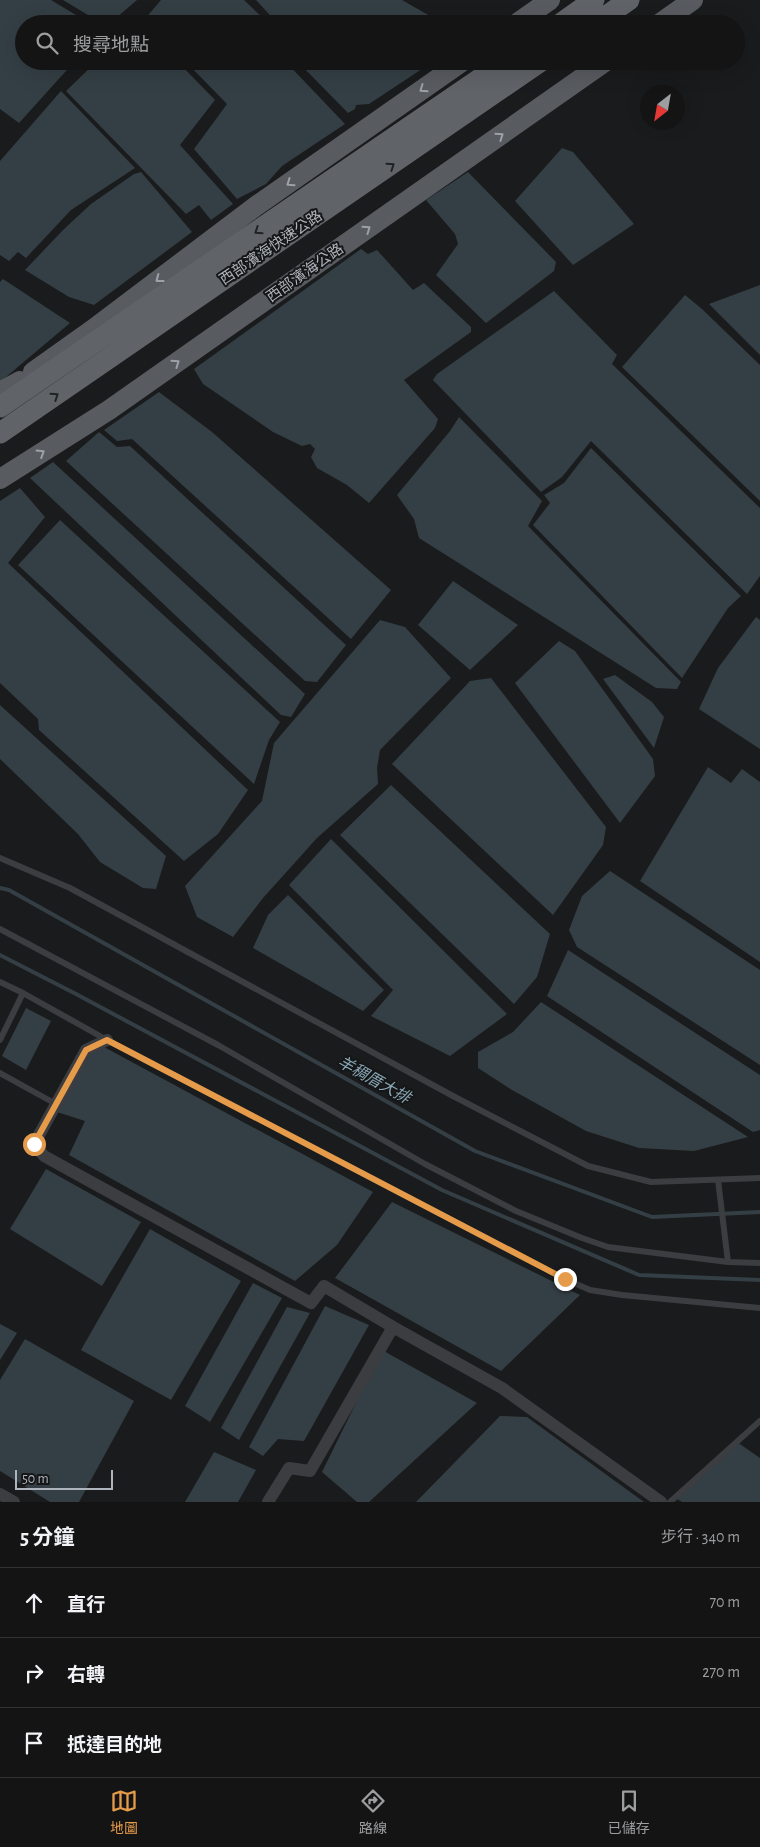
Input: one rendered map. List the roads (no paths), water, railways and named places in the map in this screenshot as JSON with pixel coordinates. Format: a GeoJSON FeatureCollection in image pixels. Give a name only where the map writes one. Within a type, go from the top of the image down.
{"type":"FeatureCollection","features":[{"type":"Feature","properties":{"kind":"highway"},"geometry":{"type":"LineString","coordinates":[[573,15],[594,0]]}},
{"type":"Feature","properties":{"kind":"highway"},"geometry":{"type":"LineString","coordinates":[[608,15],[629,0]]}},
{"type":"Feature","properties":{"kind":"highway","name":"西部濱海快速公路"},"geometry":{"type":"LineString","coordinates":[[0,433],[434,124],[496,70]]}},
{"type":"Feature","properties":{"kind":"highway","name":"西部濱海快速公路"},"geometry":{"type":"LineString","coordinates":[[0,407],[434,124],[526,70]]}},
{"type":"Feature","properties":{"kind":"main road"},"geometry":{"type":"LineString","coordinates":[[529,15],[550,0]]}},
{"type":"Feature","properties":{"kind":"main road"},"geometry":{"type":"LineString","coordinates":[[672,15],[693,0]]}},
{"type":"Feature","properties":{"kind":"main road"},"geometry":{"type":"LineString","coordinates":[[0,392],[20,381],[92,330],[256,206],[450,70]]}},
{"type":"Feature","properties":{"kind":"main road","name":"西部濱海公路"},"geometry":{"type":"LineString","coordinates":[[0,479],[109,410],[593,70]]}},
{"type":"Feature","properties":{"kind":"main road"},"geometry":{"type":"LineString","coordinates":[[0,401],[20,381]]}},
{"type":"Feature","properties":{"kind":"street"},"geometry":{"type":"LineString","coordinates":[[107,1040],[86,1050],[34,1144],[44,1156],[311,1302],[324,1286],[502,1388],[661,1502]]}},
{"type":"Feature","properties":{"kind":"street"},"geometry":{"type":"LineString","coordinates":[[268,1502],[289,1468],[310,1471],[393,1327]]}},
{"type":"Feature","properties":{"kind":"street"},"geometry":{"type":"LineString","coordinates":[[0,1494],[14,1502]]}},
{"type":"Feature","properties":{"kind":"lane"},"geometry":{"type":"LineString","coordinates":[[0,858],[70,888],[436,1087],[588,1166],[651,1182],[760,1178]]}},
{"type":"Feature","properties":{"kind":"lane"},"geometry":{"type":"LineString","coordinates":[[0,929],[218,1045],[425,1164],[516,1211],[608,1247],[728,1262],[760,1263]]}},
{"type":"Feature","properties":{"kind":"lane"},"geometry":{"type":"LineString","coordinates":[[0,982],[556,1275],[590,1290],[622,1295],[760,1308]]}},
{"type":"Feature","properties":{"kind":"lane"},"geometry":{"type":"LineString","coordinates":[[0,1040],[23,993]]}},
{"type":"Feature","properties":{"kind":"lane"},"geometry":{"type":"LineString","coordinates":[[0,1073],[56,1104]]}},
{"type":"Feature","properties":{"kind":"lane"},"geometry":{"type":"LineString","coordinates":[[718,1180],[728,1262]]}},
{"type":"Feature","properties":{"kind":"lane"},"geometry":{"type":"LineString","coordinates":[[670,1502],[760,1420]]}},
{"type":"Feature","properties":{"kind":"waterway","name":"羊稠厝大排"},"geometry":{"type":"LineString","coordinates":[[0,888],[9,890],[475,1151],[652,1217],[760,1212]]}},
{"type":"Feature","properties":{"kind":"waterway"},"geometry":{"type":"LineString","coordinates":[[0,955],[442,1190],[639,1275],[760,1280]]}}]}
